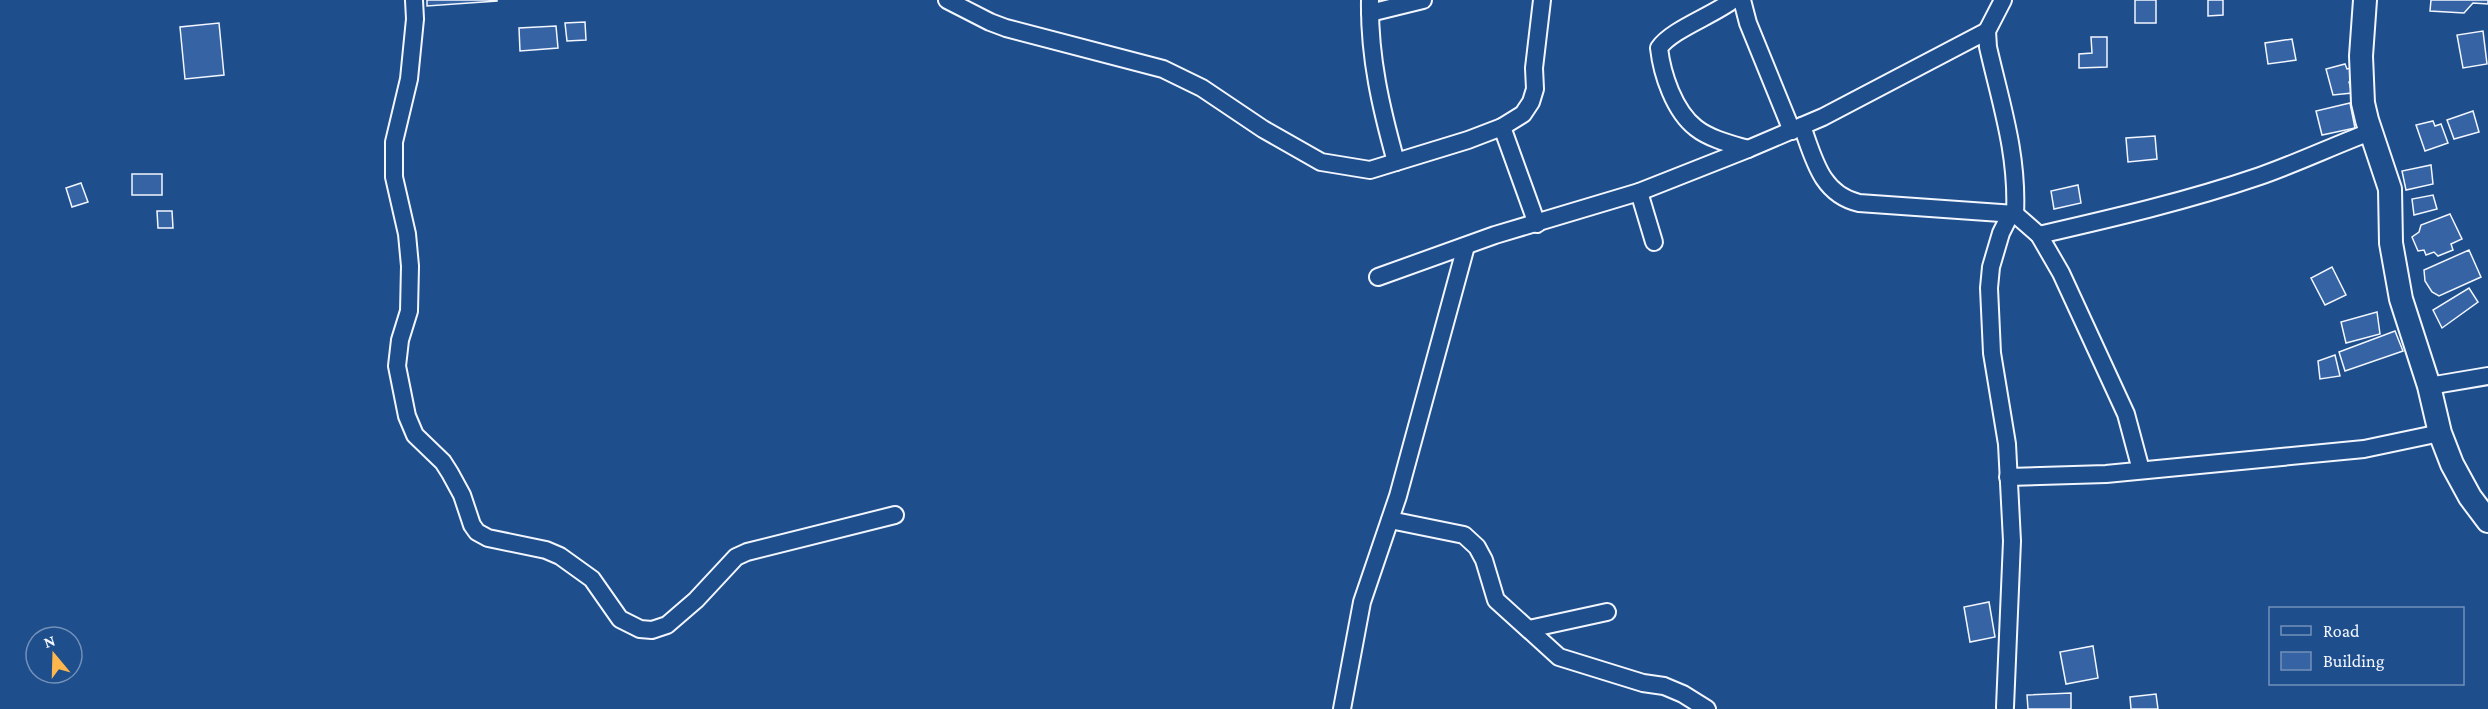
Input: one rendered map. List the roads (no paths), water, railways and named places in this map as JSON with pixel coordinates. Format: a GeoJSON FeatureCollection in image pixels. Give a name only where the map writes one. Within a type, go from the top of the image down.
{"type":"FeatureCollection","features":[{"type":"Feature","properties":{"kind":"street"},"geometry":{"type":"LineString","coordinates":[[414,0],[415,19],[409,79],[394,142],[394,177],[407,234],[410,266],[409,311],[397,353],[398,377],[414,435],[450,473],[462,495],[474,529],[488,538],[546,550],[560,556],[592,579],[620,619],[640,629],[652,630],[667,625],[702,594],[736,557],[747,552],[895,515]]}},
{"type":"Feature","properties":{"kind":"street"},"geometry":{"type":"LineString","coordinates":[[947,0],[990,22],[1163,69],[1202,88],[1263,129],[1321,162],[1361,171],[1468,140],[1502,127],[1522,114],[1531,102],[1534,89],[1533,68],[1542,0]]}},
{"type":"Feature","properties":{"kind":"street"},"geometry":{"type":"LineString","coordinates":[[1396,162],[1373,70],[1370,6],[1423,0]]}},
{"type":"Feature","properties":{"kind":"street"},"geometry":{"type":"LineString","coordinates":[[1733,0],[1710,16],[1669,37],[1659,48],[1669,86],[1687,119],[1707,134],[1748,149]]}},
{"type":"Feature","properties":{"kind":"street"},"geometry":{"type":"LineString","coordinates":[[1742,0],[1748,23],[1797,129],[1828,185],[1836,194],[1846,200],[1859,203],[2015,214],[2038,235],[2061,273],[2126,414],[2140,470]]}},
{"type":"Feature","properties":{"kind":"street"},"geometry":{"type":"LineString","coordinates":[[2003,0],[1987,31],[1990,55],[2013,150],[2015,214]]}},
{"type":"Feature","properties":{"kind":"street"},"geometry":{"type":"LineString","coordinates":[[2366,0],[2361,78],[2363,103],[2370,132],[2390,189],[2391,243],[2401,299],[2429,386],[2440,433],[2452,464],[2470,497],[2488,521]]}},
{"type":"Feature","properties":{"kind":"street"},"geometry":{"type":"LineString","coordinates":[[1378,277],[1495,235],[1639,192],[1748,149],[1797,129],[1987,31]]}},
{"type":"Feature","properties":{"kind":"street"},"geometry":{"type":"LineString","coordinates":[[1502,127],[1537,224]]}},
{"type":"Feature","properties":{"kind":"street"},"geometry":{"type":"LineString","coordinates":[[2038,235],[2145,211],[2193,197],[2261,175],[2370,132]]}},
{"type":"Feature","properties":{"kind":"street"},"geometry":{"type":"LineString","coordinates":[[1639,192],[1654,242]]}},
{"type":"Feature","properties":{"kind":"street"},"geometry":{"type":"LineString","coordinates":[[2005,707],[2012,541],[2007,444],[1989,329],[1989,288],[1991,267],[2001,233],[2008,219],[2015,214]]}},
{"type":"Feature","properties":{"kind":"street"},"geometry":{"type":"LineString","coordinates":[[1342,709],[1362,602],[1390,520],[1466,246]]}},
{"type":"Feature","properties":{"kind":"street"},"geometry":{"type":"LineString","coordinates":[[2429,386],[2488,376]]}},
{"type":"Feature","properties":{"kind":"street"},"geometry":{"type":"LineString","coordinates":[[2008,477],[2140,470],[2364,449],[2440,433]]}},
{"type":"Feature","properties":{"kind":"street"},"geometry":{"type":"LineString","coordinates":[[1390,520],[1464,535],[1477,547],[1484,560],[1496,600],[1529,629],[1548,650],[1559,657],[1643,683],[1664,686],[1683,694],[1707,709]]}},
{"type":"Feature","properties":{"kind":"street"},"geometry":{"type":"LineString","coordinates":[[1529,629],[1606,612]]}}]}
